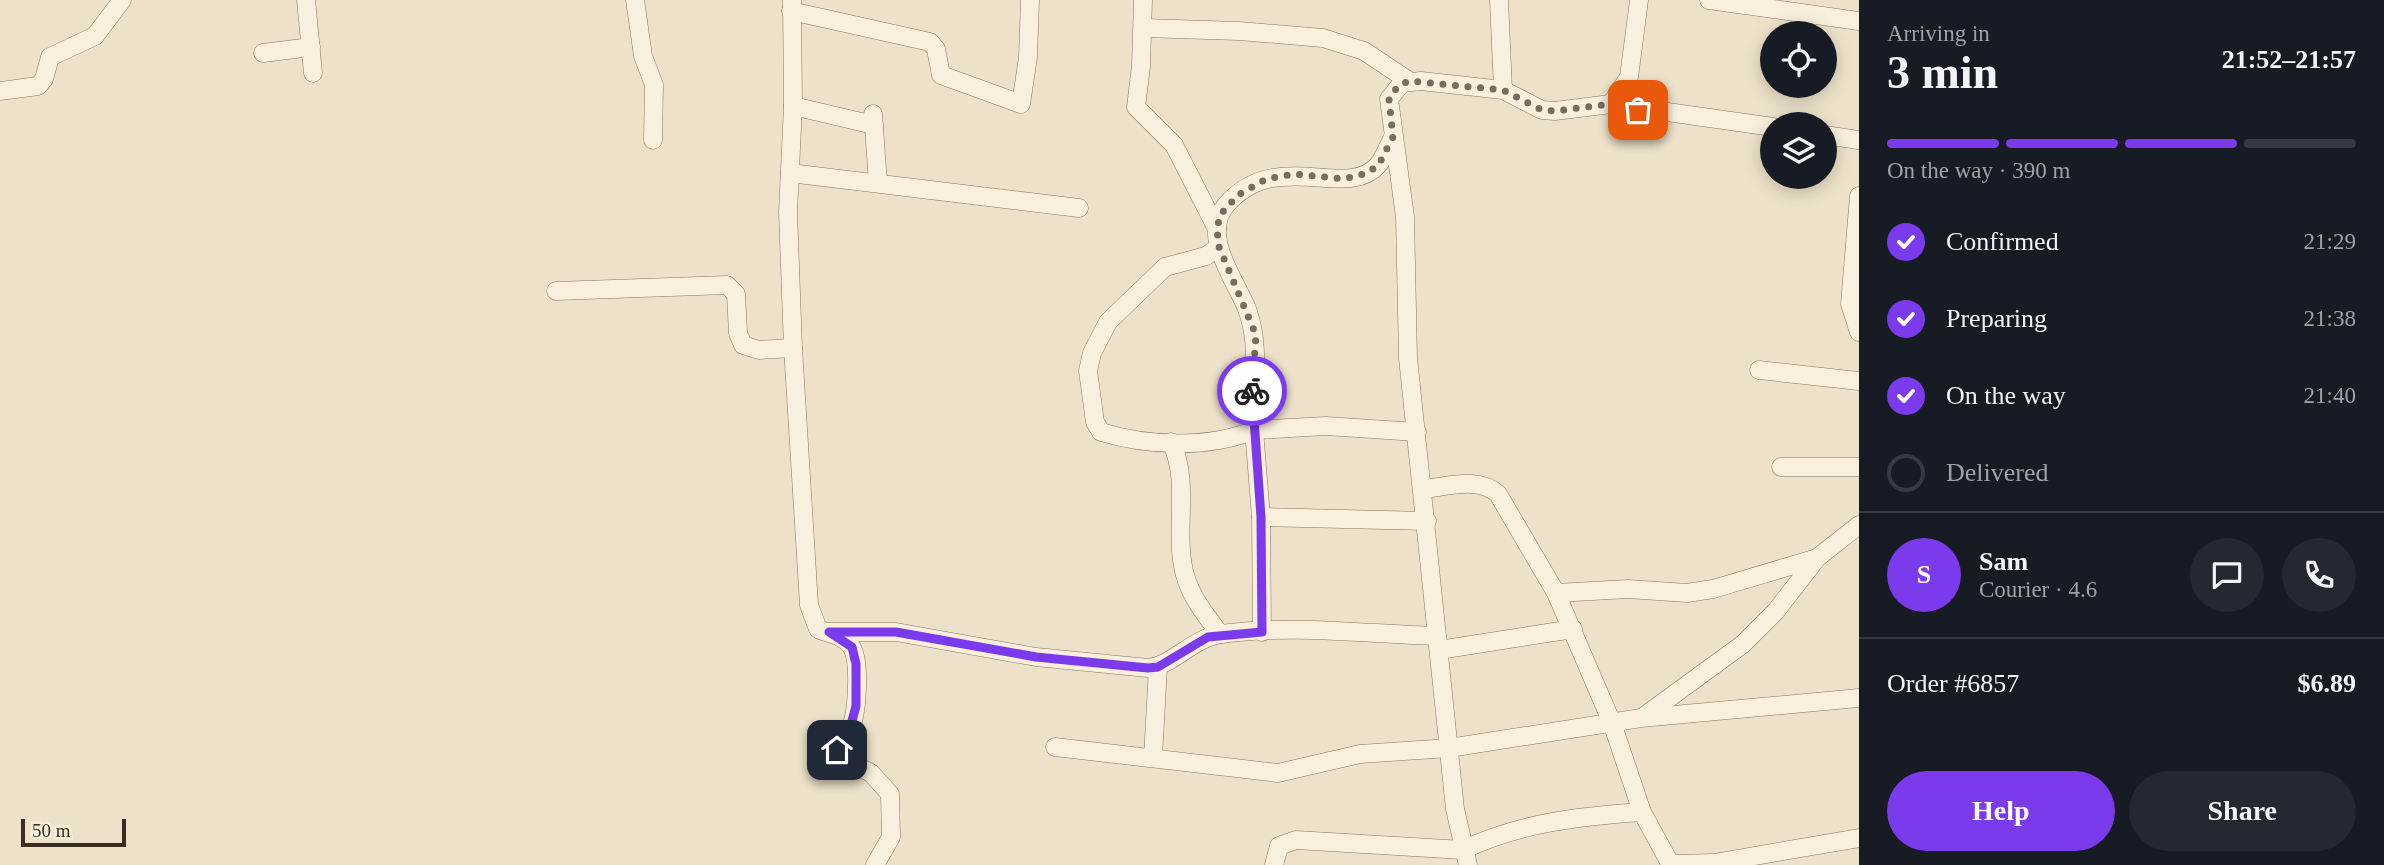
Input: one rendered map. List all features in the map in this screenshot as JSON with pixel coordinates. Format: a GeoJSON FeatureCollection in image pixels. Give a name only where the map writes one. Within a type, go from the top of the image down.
{"type":"FeatureCollection","features":[{"type":"Feature","properties":{"kind":"street"},"geometry":{"type":"LineString","coordinates":[[0,91],[38,86],[44,79],[50,57],[95,36],[109,21],[122,0]]}},
{"type":"Feature","properties":{"kind":"street"},"geometry":{"type":"LineString","coordinates":[[306,0],[313,73]]}},
{"type":"Feature","properties":{"kind":"street"},"geometry":{"type":"LineString","coordinates":[[635,0],[643,56],[654,85],[653,140]]}},
{"type":"Feature","properties":{"kind":"street"},"geometry":{"type":"LineString","coordinates":[[875,865],[885,852],[891,837],[890,794],[871,774],[837,756],[837,750],[853,722],[856,664],[852,647],[816,627],[808,605],[788,212],[793,106],[791,6],[930,42],[936,49],[942,75],[1021,104],[1028,57],[1030,0]]}},
{"type":"Feature","properties":{"kind":"street"},"geometry":{"type":"LineString","coordinates":[[1143,0],[1136,107],[1174,145],[1217,229],[1219,247],[1256,335],[1252,405],[1261,517],[1262,632]]}},
{"type":"Feature","properties":{"kind":"street"},"geometry":{"type":"LineString","coordinates":[[1499,0],[1503,90]]}},
{"type":"Feature","properties":{"kind":"street"},"geometry":{"type":"LineString","coordinates":[[1611,104],[1629,77],[1639,0]]}},
{"type":"Feature","properties":{"kind":"street"},"geometry":{"type":"LineString","coordinates":[[1709,0],[1859,21]]}},
{"type":"Feature","properties":{"kind":"street"},"geometry":{"type":"LineString","coordinates":[[1143,28],[1239,31],[1323,38],[1364,51],[1409,81],[1503,90],[1542,110],[1555,111],[1611,104],[1760,125]]}},
{"type":"Feature","properties":{"kind":"street"},"geometry":{"type":"LineString","coordinates":[[263,52],[311,47]]}},
{"type":"Feature","properties":{"kind":"street"},"geometry":{"type":"LineString","coordinates":[[1409,81],[1398,86],[1389,99],[1405,217],[1408,358],[1455,809],[1466,858]]}},
{"type":"Feature","properties":{"kind":"street"},"geometry":{"type":"LineString","coordinates":[[793,106],[874,119],[878,183]]}},
{"type":"Feature","properties":{"kind":"street"},"geometry":{"type":"LineString","coordinates":[[1217,229],[1224,206],[1253,186],[1282,175],[1357,178],[1379,164],[1393,137]]}},
{"type":"Feature","properties":{"kind":"street"},"geometry":{"type":"LineString","coordinates":[[1837,137],[1859,140]]}},
{"type":"Feature","properties":{"kind":"street"},"geometry":{"type":"LineString","coordinates":[[790,173],[1079,208]]}},
{"type":"Feature","properties":{"kind":"street"},"geometry":{"type":"LineString","coordinates":[[1859,196],[1856,276],[1850,304],[1859,332]]}},
{"type":"Feature","properties":{"kind":"street"},"geometry":{"type":"LineString","coordinates":[[1219,247],[1206,256],[1171,264],[1151,278],[1108,322],[1090,362],[1093,415],[1101,432],[1171,442],[1228,438],[1254,430],[1326,426],[1417,432]]}},
{"type":"Feature","properties":{"kind":"street"},"geometry":{"type":"LineString","coordinates":[[556,291],[727,285],[736,295],[738,333],[743,345],[759,350],[793,348]]}},
{"type":"Feature","properties":{"kind":"street"},"geometry":{"type":"LineString","coordinates":[[1759,370],[1859,382]]}},
{"type":"Feature","properties":{"kind":"street"},"geometry":{"type":"LineString","coordinates":[[1171,442],[1180,465],[1180,546],[1184,572],[1192,594],[1220,634]]}},
{"type":"Feature","properties":{"kind":"street"},"geometry":{"type":"LineString","coordinates":[[1781,467],[1859,467]]}},
{"type":"Feature","properties":{"kind":"street"},"geometry":{"type":"LineString","coordinates":[[1423,489],[1488,485],[1498,494],[1556,593],[1573,629],[1612,723],[1642,812],[1671,864],[1714,863],[1859,838]]}},
{"type":"Feature","properties":{"kind":"street"},"geometry":{"type":"LineString","coordinates":[[1261,517],[1427,521]]}},
{"type":"Feature","properties":{"kind":"street"},"geometry":{"type":"LineString","coordinates":[[1641,718],[1742,644],[1776,611],[1817,558],[1859,525]]}},
{"type":"Feature","properties":{"kind":"street"},"geometry":{"type":"LineString","coordinates":[[1556,593],[1628,590],[1687,593],[1713,590],[1817,558]]}},
{"type":"Feature","properties":{"kind":"street"},"geometry":{"type":"LineString","coordinates":[[829,632],[896,632],[1036,657],[1158,667],[1193,644],[1220,634],[1262,632],[1438,643],[1573,629]]}},
{"type":"Feature","properties":{"kind":"street"},"geometry":{"type":"LineString","coordinates":[[1153,757],[1158,667]]}},
{"type":"Feature","properties":{"kind":"street"},"geometry":{"type":"LineString","coordinates":[[1055,747],[1278,774],[1360,754],[1449,748],[1641,718],[1859,698]]}},
{"type":"Feature","properties":{"kind":"street"},"geometry":{"type":"LineString","coordinates":[[1466,858],[1484,840],[1575,817],[1642,812]]}},
{"type":"Feature","properties":{"kind":"street"},"geometry":{"type":"LineString","coordinates":[[1274,865],[1279,846],[1296,840],[1466,858]]}},
{"type":"Feature","properties":{"kind":"way so far"},"geometry":{"type":"LineString","coordinates":[[1252,391],[1257,354],[1256,335],[1217,237],[1224,206],[1238,195],[1266,179],[1282,175],[1344,179],[1357,178],[1368,173],[1379,164],[1393,137],[1389,112],[1392,92],[1409,81],[1503,90],[1542,110],[1581,111],[1611,104],[1638,110]]}},
{"type":"Feature","properties":{"kind":"route"},"geometry":{"type":"LineString","coordinates":[[837,750],[853,722],[856,706],[856,664],[852,647],[844,639],[829,632],[896,632],[1036,657],[1148,668],[1158,667],[1208,637],[1262,632],[1261,517],[1252,391]]}}]}
